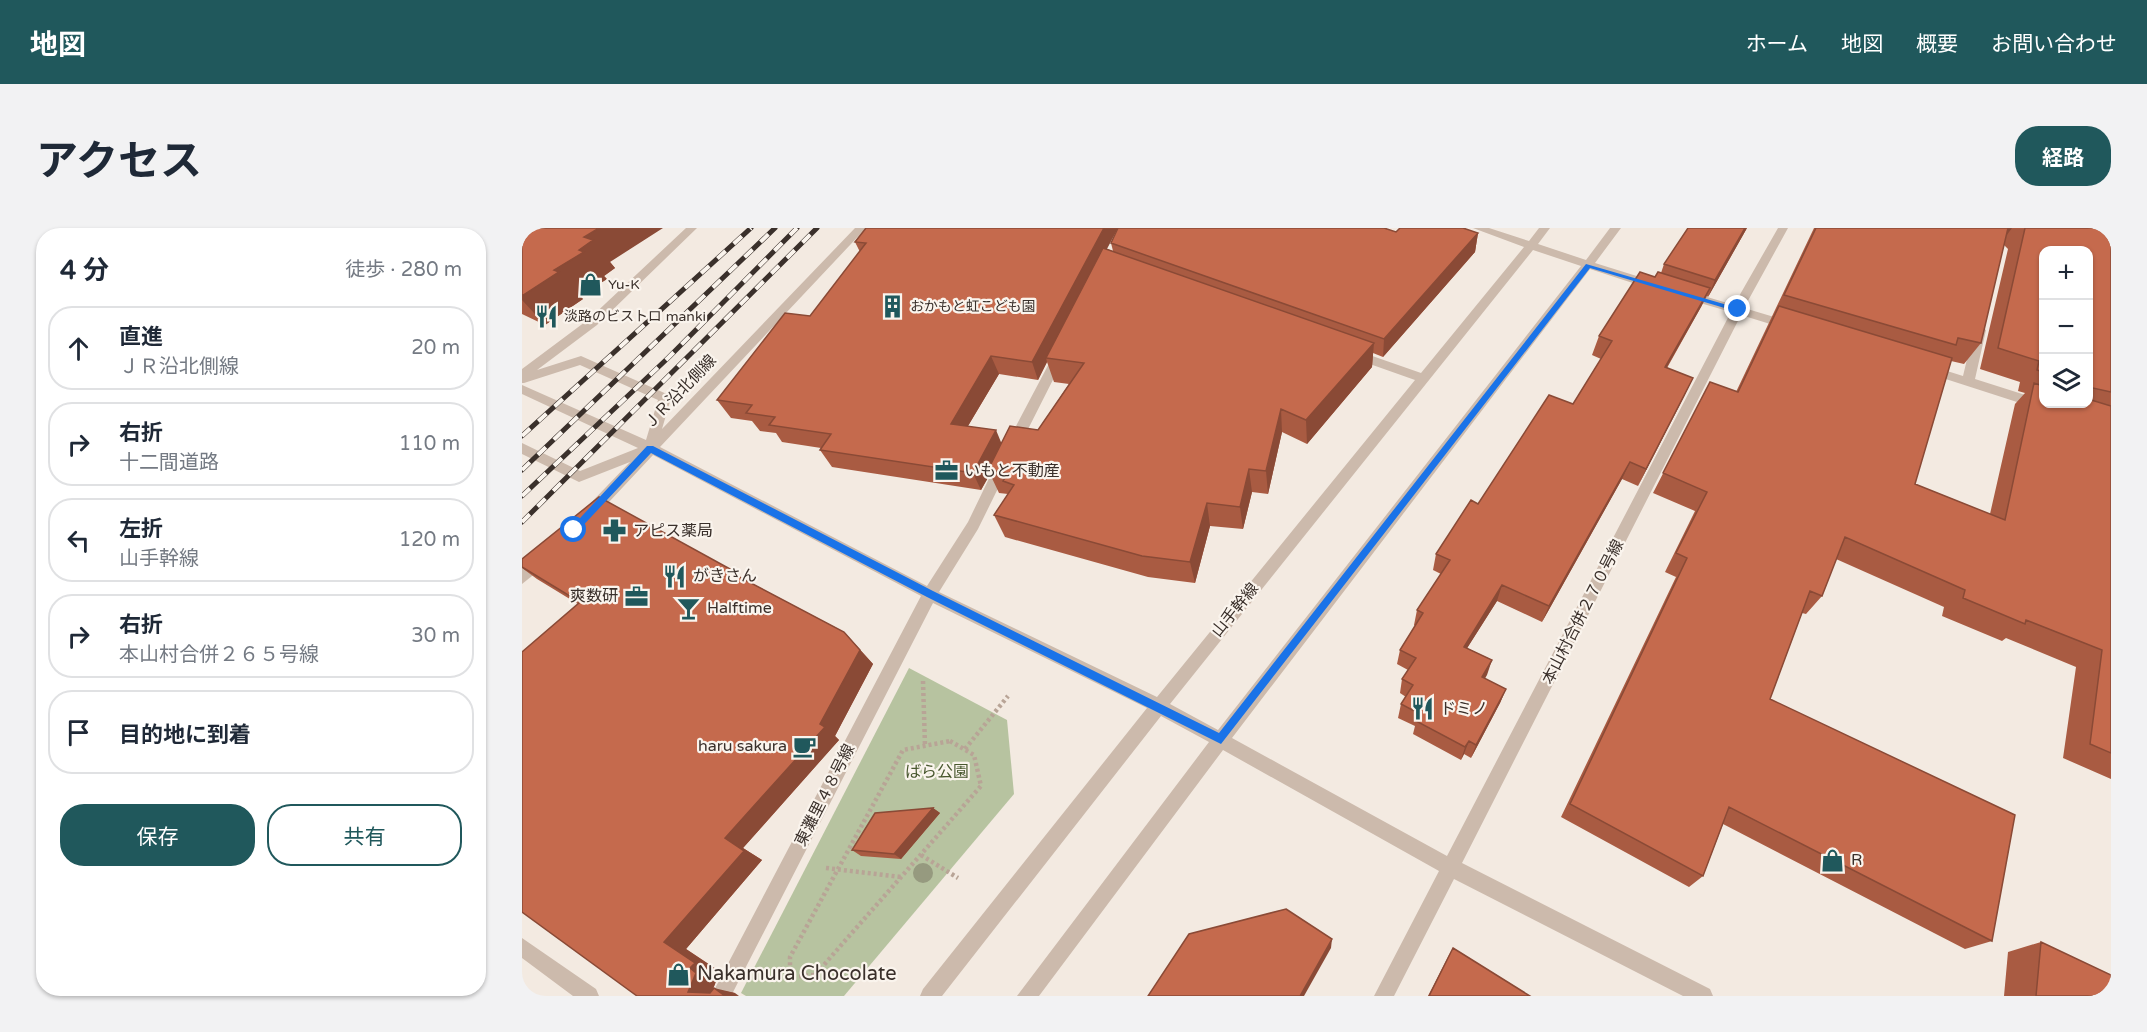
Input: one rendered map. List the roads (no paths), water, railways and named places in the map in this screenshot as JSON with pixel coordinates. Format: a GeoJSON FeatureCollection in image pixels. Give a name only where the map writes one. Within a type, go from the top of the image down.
{"type":"FeatureCollection","features":[{"type":"Feature","properties":{"kind":"street"},"geometry":{"type":"LineString","coordinates":[[522,375],[593,322],[692,228]]}},
{"type":"Feature","properties":{"kind":"street","name":"ＪＲ沿北側線"},"geometry":{"type":"LineString","coordinates":[[581,521],[861,228]]}},
{"type":"Feature","properties":{"kind":"street"},"geometry":{"type":"LineString","coordinates":[[1478,228],[1532,244],[1588,265],[1803,330]]}},
{"type":"Feature","properties":{"kind":"street","name":"山手幹線"},"geometry":{"type":"LineString","coordinates":[[930,996],[1159,706],[1545,228]]}},
{"type":"Feature","properties":{"kind":"street"},"geometry":{"type":"LineString","coordinates":[[1027,996],[1221,739],[1616,228]]}},
{"type":"Feature","properties":{"kind":"street","name":"本山村合併２７０号線"},"geometry":{"type":"LineString","coordinates":[[1384,996],[1452,868],[1738,309],[1783,228]]}},
{"type":"Feature","properties":{"kind":"street"},"geometry":{"type":"LineString","coordinates":[[1968,381],[1984,315]]}},
{"type":"Feature","properties":{"kind":"street","name":"東灘里４８号線"},"geometry":{"type":"LineString","coordinates":[[721,996],[930,594],[972,525],[1068,337]]}},
{"type":"Feature","properties":{"kind":"street"},"geometry":{"type":"LineString","coordinates":[[1346,351],[1422,378]]}},
{"type":"Feature","properties":{"kind":"street"},"geometry":{"type":"LineString","coordinates":[[522,380],[581,360],[665,398],[650,448]]}},
{"type":"Feature","properties":{"kind":"street"},"geometry":{"type":"LineString","coordinates":[[1913,364],[2056,409]]}},
{"type":"Feature","properties":{"kind":"street"},"geometry":{"type":"LineString","coordinates":[[522,389],[650,448],[930,594],[1159,706],[1452,868],[1703,996]]}},
{"type":"Feature","properties":{"kind":"street"},"geometry":{"type":"LineString","coordinates":[[522,448],[579,477],[650,448]]}},
{"type":"Feature","properties":{"kind":"street"},"geometry":{"type":"LineString","coordinates":[[522,578],[556,546]]}},
{"type":"Feature","properties":{"kind":"street"},"geometry":{"type":"LineString","coordinates":[[522,947],[589,996]]}},
{"type":"Feature","properties":{"kind":"railway"},"geometry":{"type":"LineString","coordinates":[[522,436],[751,228]]}},
{"type":"Feature","properties":{"kind":"railway"},"geometry":{"type":"LineString","coordinates":[[522,470],[775,228]]}},
{"type":"Feature","properties":{"kind":"railway"},"geometry":{"type":"LineString","coordinates":[[522,496],[669,357],[797,228]]}},
{"type":"Feature","properties":{"kind":"railway"},"geometry":{"type":"LineString","coordinates":[[522,522],[817,228]]}},
{"type":"Feature","properties":{"kind":"place","name":"Yu-K"},"geometry":{"type":"Point","coordinates":[590,284]}},
{"type":"Feature","properties":{"kind":"place","name":"おかもと虹こども園"},"geometry":{"type":"Point","coordinates":[892,306]}},
{"type":"Feature","properties":{"kind":"place","name":"淡路のビストロ manki"},"geometry":{"type":"Point","coordinates":[546,316]}},
{"type":"Feature","properties":{"kind":"place","name":"いもと不動産"},"geometry":{"type":"Point","coordinates":[946,471]}},
{"type":"Feature","properties":{"kind":"place","name":"アピス薬局"},"geometry":{"type":"Point","coordinates":[615,531]}},
{"type":"Feature","properties":{"kind":"place","name":"がきさん"},"geometry":{"type":"Point","coordinates":[675,576]}},
{"type":"Feature","properties":{"kind":"place","name":"爽数研"},"geometry":{"type":"Point","coordinates":[636,596]}},
{"type":"Feature","properties":{"kind":"place","name":"Halftime"},"geometry":{"type":"Point","coordinates":[689,608]}},
{"type":"Feature","properties":{"kind":"place","name":"ドミノ"},"geometry":{"type":"Point","coordinates":[1422,709]}},
{"type":"Feature","properties":{"kind":"place","name":"haru sakura"},"geometry":{"type":"Point","coordinates":[805,746]}},
{"type":"Feature","properties":{"kind":"place","name":"R"},"geometry":{"type":"Point","coordinates":[1833,860]}},
{"type":"Feature","properties":{"kind":"place","name":"Nakamura Chocolate"},"geometry":{"type":"Point","coordinates":[679,974]}},
{"type":"Feature","properties":{"kind":"park label","name":"ばら公園"},"geometry":{"type":"Point","coordinates":[937,772]}}]}
